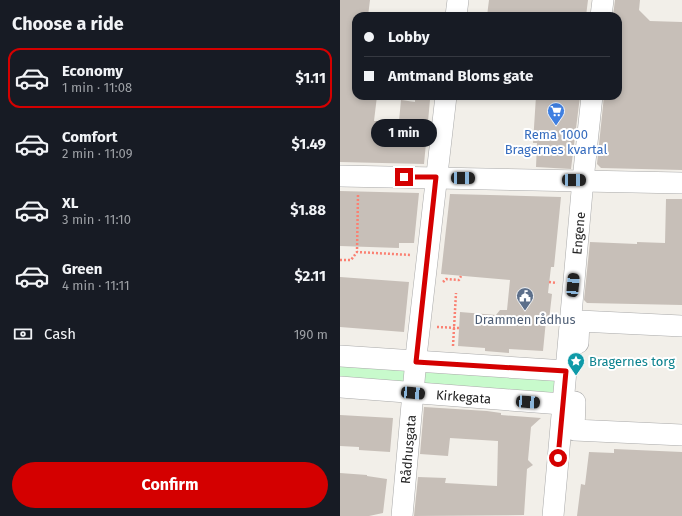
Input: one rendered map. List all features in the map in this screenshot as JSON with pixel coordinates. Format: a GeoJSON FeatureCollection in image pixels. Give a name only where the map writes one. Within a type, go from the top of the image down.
{"type":"FeatureCollection","features":[{"type":"Feature","properties":{"kind":"street"},"geometry":{"type":"LineString","coordinates":[[456,12],[458,0]]}},
{"type":"Feature","properties":{"kind":"street"},"geometry":{"type":"LineString","coordinates":[[602,12],[603,0]]}},
{"type":"Feature","properties":{"kind":"street","name":"Rådhusgata"},"geometry":{"type":"LineString","coordinates":[[402,516],[416,362],[446,100]]}},
{"type":"Feature","properties":{"kind":"street","name":"Engene"},"geometry":{"type":"LineString","coordinates":[[553,516],[562,404],[592,100]]}},
{"type":"Feature","properties":{"kind":"street"},"geometry":{"type":"LineString","coordinates":[[349,176],[682,183]]}},
{"type":"Feature","properties":{"kind":"street"},"geometry":{"type":"LineString","coordinates":[[682,326],[579,321],[574,430],[682,435]]}},
{"type":"Feature","properties":{"kind":"street"},"geometry":{"type":"LineString","coordinates":[[340,356],[566,371]]}},
{"type":"Feature","properties":{"kind":"street","name":"Kirkegata"},"geometry":{"type":"LineString","coordinates":[[340,387],[562,404]]}},
{"type":"Feature","properties":{"kind":"path"},"geometry":{"type":"LineString","coordinates":[[340,260],[351,260],[357,252],[349,176]]}},
{"type":"Feature","properties":{"kind":"path"},"geometry":{"type":"LineString","coordinates":[[357,252],[411,255]]}},
{"type":"Feature","properties":{"kind":"path"},"geometry":{"type":"LineString","coordinates":[[446,279],[459,280],[461,276]]}},
{"type":"Feature","properties":{"kind":"path"},"geometry":{"type":"LineString","coordinates":[[549,282],[558,283]]}},
{"type":"Feature","properties":{"kind":"path"},"geometry":{"type":"LineString","coordinates":[[452,353],[456,293]]}},
{"type":"Feature","properties":{"kind":"path"},"geometry":{"type":"LineString","coordinates":[[432,327],[459,328]]}},
{"type":"Feature","properties":{"kind":"green space"},"geometry":{"type":"Polygon","coordinates":[[[340,356],[566,371],[562,404],[340,387],[340,356]]]}},
{"type":"Feature","properties":{"kind":"building"},"geometry":{"type":"Polygon","coordinates":[[[340,0],[370,0],[368,12],[352,12],[352,100],[377,100],[374,121],[399,121],[401,100],[415,102],[415,100],[430,100],[424,164],[340,162],[340,0]]]}},
{"type":"Feature","properties":{"kind":"building"},"geometry":{"type":"Polygon","coordinates":[[[489,0],[588,0],[586,12],[488,12],[489,0]]]}},
{"type":"Feature","properties":{"kind":"building"},"geometry":{"type":"Polygon","coordinates":[[[615,0],[640,0],[639,10],[650,21],[682,22],[682,170],[601,168],[597,164],[604,100],[622,100],[622,12],[614,12],[615,0]]]}},
{"type":"Feature","properties":{"kind":"building"},"geometry":{"type":"Polygon","coordinates":[[[536,100],[580,100],[571,169],[536,167],[537,143],[533,143],[536,100]]]}},
{"type":"Feature","properties":{"kind":"building"},"geometry":{"type":"Polygon","coordinates":[[[340,191],[419,193],[414,243],[399,243],[399,248],[340,246],[340,191]]]}},
{"type":"Feature","properties":{"kind":"building"},"geometry":{"type":"Polygon","coordinates":[[[450,194],[561,197],[554,267],[551,267],[548,293],[552,294],[549,320],[546,320],[543,351],[509,349],[509,353],[485,351],[485,348],[458,346],[460,312],[496,315],[500,310],[507,310],[510,280],[441,274],[450,194]]]}},
{"type":"Feature","properties":{"kind":"building"},"geometry":{"type":"Polygon","coordinates":[[[666,199],[682,199],[682,305],[587,303],[584,300],[590,242],[637,244],[637,242],[665,243],[666,199]]]}},
{"type":"Feature","properties":{"kind":"building"},"geometry":{"type":"Polygon","coordinates":[[[340,277],[409,282],[404,332],[340,327],[340,277]]]}},
{"type":"Feature","properties":{"kind":"building"},"geometry":{"type":"Polygon","coordinates":[[[424,407],[487,411],[501,413],[501,415],[541,418],[531,427],[528,460],[533,465],[527,469],[524,515],[414,516],[418,477],[446,478],[445,483],[497,486],[498,441],[450,438],[448,456],[420,454],[424,407]]]}},
{"type":"Feature","properties":{"kind":"building"},"geometry":{"type":"Polygon","coordinates":[[[340,415],[393,418],[390,452],[359,450],[359,447],[340,446],[340,415]]]}},
{"type":"Feature","properties":{"kind":"building"},"geometry":{"type":"Polygon","coordinates":[[[614,449],[682,452],[682,516],[577,516],[581,484],[585,485],[589,452],[614,453],[614,449]]]}},
{"type":"Feature","properties":{"kind":"building"},"geometry":{"type":"Polygon","coordinates":[[[340,473],[367,475],[387,479],[383,513],[369,516],[340,516],[340,473]]]}},
{"type":"Feature","properties":{"kind":"place","name":"Rema 1000 Bragernes kvartal"},"geometry":{"type":"Point","coordinates":[556,126]}},
{"type":"Feature","properties":{"kind":"place","name":"Drammen rådhus"},"geometry":{"type":"Point","coordinates":[525,311]}},
{"type":"Feature","properties":{"kind":"place","name":"Bragernes torg"},"geometry":{"type":"Point","coordinates":[576,376]}},
{"type":"Feature","properties":{"kind":"route"},"geometry":{"type":"LineString","coordinates":[[404,177],[436,177],[416,362],[566,371],[558,458]]}}]}
